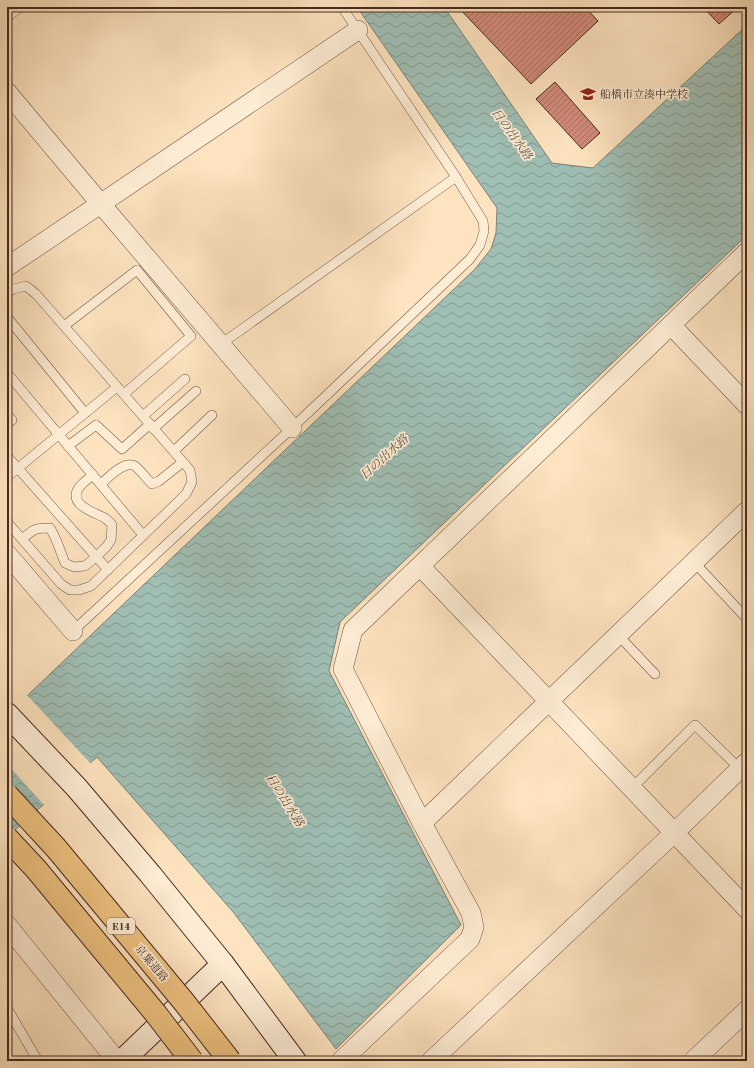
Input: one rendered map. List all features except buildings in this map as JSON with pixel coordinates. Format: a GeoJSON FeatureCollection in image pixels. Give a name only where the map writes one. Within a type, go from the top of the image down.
{"type":"FeatureCollection","features":[{"type":"Feature","properties":{"kind":"highway","name":"京葉道路"},"geometry":{"type":"LineString","coordinates":[[7,795],[56,848],[184,1002],[230,1061]]}},
{"type":"Feature","properties":{"kind":"highway","name":"E14"},"geometry":{"type":"LineString","coordinates":[[7,838],[46,881],[156,1014],[192,1061]]}},
{"type":"Feature","properties":{"kind":"street"},"geometry":{"type":"LineString","coordinates":[[7,267],[358,30]]}},
{"type":"Feature","properties":{"kind":"street"},"geometry":{"type":"LineString","coordinates":[[7,92],[292,428]]}},
{"type":"Feature","properties":{"kind":"street"},"geometry":{"type":"LineString","coordinates":[[341,1061],[470,939],[474,927],[471,913],[422,824],[343,669],[353,630],[747,252]]}},
{"type":"Feature","properties":{"kind":"street"},"geometry":{"type":"LineString","coordinates":[[670,325],[747,405]]}},
{"type":"Feature","properties":{"kind":"street"},"geometry":{"type":"LineString","coordinates":[[422,824],[747,511]]}},
{"type":"Feature","properties":{"kind":"street"},"geometry":{"type":"LineString","coordinates":[[7,554],[73,631]]}},
{"type":"Feature","properties":{"kind":"street"},"geometry":{"type":"LineString","coordinates":[[420,566],[747,909]]}},
{"type":"Feature","properties":{"kind":"street"},"geometry":{"type":"LineString","coordinates":[[7,714],[77,788],[150,874],[223,964],[295,1061]]}},
{"type":"Feature","properties":{"kind":"street"},"geometry":{"type":"LineString","coordinates":[[431,1061],[744,766]]}},
{"type":"Feature","properties":{"kind":"street"},"geometry":{"type":"LineString","coordinates":[[7,925],[117,1061]]}},
{"type":"Feature","properties":{"kind":"street"},"geometry":{"type":"LineString","coordinates":[[122,1061],[223,964]]}},
{"type":"Feature","properties":{"kind":"street"},"geometry":{"type":"LineString","coordinates":[[693,1061],[747,1010]]}},
{"type":"Feature","properties":{"kind":"lane"},"geometry":{"type":"LineString","coordinates":[[7,16],[21,7]]}},
{"type":"Feature","properties":{"kind":"lane"},"geometry":{"type":"LineString","coordinates":[[73,631],[292,428],[470,259],[480,245],[484,231],[484,221],[342,7]]}},
{"type":"Feature","properties":{"kind":"lane"},"geometry":{"type":"LineString","coordinates":[[221,344],[456,177]]}},
{"type":"Feature","properties":{"kind":"lane"},"geometry":{"type":"LineString","coordinates":[[64,326],[137,270],[191,336],[124,394]]}},
{"type":"Feature","properties":{"kind":"lane"},"geometry":{"type":"LineString","coordinates":[[7,293],[13,289],[26,286],[36,294],[190,470],[192,482],[186,494],[108,570],[90,586],[79,590],[70,590],[61,584],[7,522]]}},
{"type":"Feature","properties":{"kind":"lane"},"geometry":{"type":"LineString","coordinates":[[7,317],[85,413]]}},
{"type":"Feature","properties":{"kind":"lane"},"geometry":{"type":"LineString","coordinates":[[143,416],[185,379]]}},
{"type":"Feature","properties":{"kind":"lane"},"geometry":{"type":"LineString","coordinates":[[9,380],[59,435],[144,535]]}},
{"type":"Feature","properties":{"kind":"lane"},"geometry":{"type":"LineString","coordinates":[[7,477],[117,387]]}},
{"type":"Feature","properties":{"kind":"lane"},"geometry":{"type":"LineString","coordinates":[[68,446],[96,425],[122,449],[196,391]]}},
{"type":"Feature","properties":{"kind":"lane"},"geometry":{"type":"LineString","coordinates":[[7,414],[12,420],[7,424]]}},
{"type":"Feature","properties":{"kind":"lane"},"geometry":{"type":"LineString","coordinates":[[174,451],[212,415]]}},
{"type":"Feature","properties":{"kind":"lane"},"geometry":{"type":"LineString","coordinates":[[7,456],[108,570]]}},
{"type":"Feature","properties":{"kind":"lane"},"geometry":{"type":"LineString","coordinates":[[101,484],[128,464],[135,466],[152,484],[159,481],[183,462]]}},
{"type":"Feature","properties":{"kind":"lane"},"geometry":{"type":"LineString","coordinates":[[22,539],[33,530],[50,528],[56,537],[59,550],[65,563],[74,567],[85,566],[96,557],[111,540],[112,525],[106,519],[86,509],[79,502],[76,494],[80,486],[93,475]]}},
{"type":"Feature","properties":{"kind":"lane"},"geometry":{"type":"LineString","coordinates":[[694,562],[747,619]]}},
{"type":"Feature","properties":{"kind":"lane"},"geometry":{"type":"LineString","coordinates":[[618,636],[655,674]]}},
{"type":"Feature","properties":{"kind":"lane"},"geometry":{"type":"LineString","coordinates":[[632,788],[695,725],[744,766]]}},
{"type":"Feature","properties":{"kind":"lane"},"geometry":{"type":"LineString","coordinates":[[7,1008],[38,1061]]}},
{"type":"Feature","properties":{"kind":"water","name":"日の出水路"},"geometry":{"type":"Polygon","coordinates":[[[357,7],[444,7],[552,163],[593,168],[747,25],[747,235],[340,622],[329,671],[461,925],[336,1049],[234,913],[97,757],[7,837],[7,715],[475,269],[491,249],[496,233],[497,208],[357,7]]]}},
{"type":"Feature","properties":{"kind":"pier"},"geometry":{"type":"Polygon","coordinates":[[[26,694],[91,764],[44,805],[7,764],[7,712],[26,694]]]}},
{"type":"Feature","properties":{"kind":"place","name":"船橋市立湊中学校"},"geometry":{"type":"Point","coordinates":[588,94]}}]}
